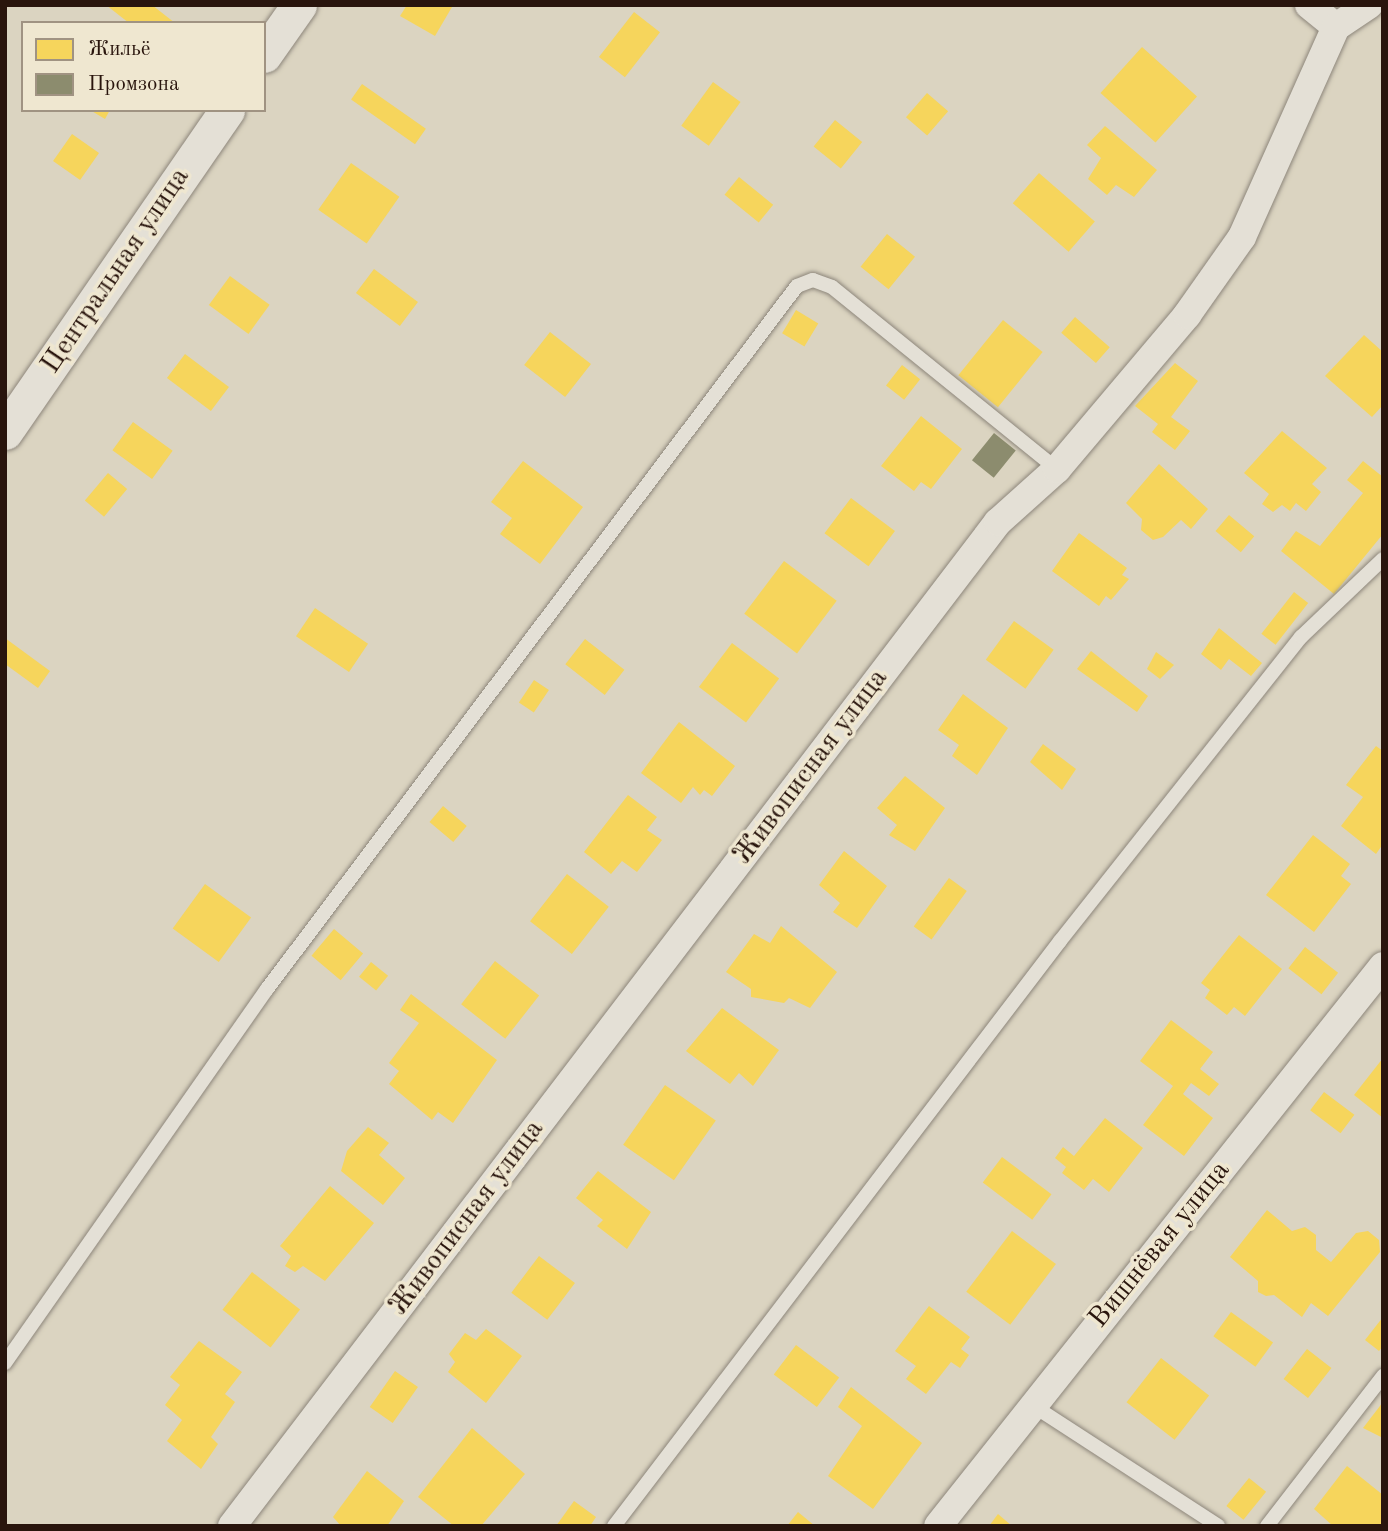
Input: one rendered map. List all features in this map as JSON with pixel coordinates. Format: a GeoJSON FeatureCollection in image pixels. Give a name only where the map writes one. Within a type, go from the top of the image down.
{"type":"FeatureCollection","features":[{"type":"Feature","properties":{"kind":"street"},"geometry":{"type":"LineString","coordinates":[[266,52],[299,5]]}},
{"type":"Feature","properties":{"kind":"street"},"geometry":{"type":"LineString","coordinates":[[1309,5],[1336,27],[1369,5]]}},
{"type":"Feature","properties":{"kind":"street","name":"Живописная улица"},"geometry":{"type":"LineString","coordinates":[[232,1526],[998,522],[1057,469],[1187,315],[1242,237],[1336,27]]}},
{"type":"Feature","properties":{"kind":"street","name":"Центральная улица"},"geometry":{"type":"LineString","coordinates":[[5,432],[226,112]]}},
{"type":"Feature","properties":{"kind":"street","name":"Вишнёвая улица"},"geometry":{"type":"LineString","coordinates":[[939,1526],[1032,1405],[1383,966]]}},
{"type":"Feature","properties":{"kind":"lane"},"geometry":{"type":"LineString","coordinates":[[5,1363],[267,989],[797,286],[813,280],[832,287],[1057,469]]}},
{"type":"Feature","properties":{"kind":"lane"},"geometry":{"type":"LineString","coordinates":[[614,1526],[1060,942],[1293,648],[1383,559]]}},
{"type":"Feature","properties":{"kind":"lane"},"geometry":{"type":"LineString","coordinates":[[1267,1526],[1383,1376]]}},
{"type":"Feature","properties":{"kind":"lane"},"geometry":{"type":"LineString","coordinates":[[1032,1405],[1217,1526]]}},
{"type":"Feature","properties":{"kind":"building: Жильё"},"geometry":{"type":"Polygon","coordinates":[[[106,5],[152,5],[172,21],[126,21],[106,5]]]}},
{"type":"Feature","properties":{"kind":"building: Жильё"},"geometry":{"type":"Polygon","coordinates":[[[407,5],[452,7],[435,36],[400,16],[407,5]]]}},
{"type":"Feature","properties":{"kind":"building: Жильё"},"geometry":{"type":"Polygon","coordinates":[[[634,12],[660,32],[625,77],[599,57],[634,12]]]}},
{"type":"Feature","properties":{"kind":"building: Жильё"},"geometry":{"type":"Polygon","coordinates":[[[1142,47],[1197,97],[1156,143],[1101,93],[1142,47]]]}},
{"type":"Feature","properties":{"kind":"building: Жильё"},"geometry":{"type":"Polygon","coordinates":[[[713,82],[741,102],[709,146],[681,126],[713,82]]]}},
{"type":"Feature","properties":{"kind":"building: Жильё"},"geometry":{"type":"Polygon","coordinates":[[[362,84],[426,129],[415,144],[351,100],[362,84]]]}},
{"type":"Feature","properties":{"kind":"building: Жильё"},"geometry":{"type":"Polygon","coordinates":[[[927,93],[948,111],[927,136],[906,117],[927,93]]]}},
{"type":"Feature","properties":{"kind":"building: Жильё"},"geometry":{"type":"Polygon","coordinates":[[[93,112],[109,112],[105,119],[93,112]]]}},
{"type":"Feature","properties":{"kind":"building: Жильё"},"geometry":{"type":"Polygon","coordinates":[[[835,120],[862,142],[841,168],[814,146],[835,120]]]}},
{"type":"Feature","properties":{"kind":"building: Жильё"},"geometry":{"type":"Polygon","coordinates":[[[1105,126],[1157,170],[1134,197],[1116,185],[1107,195],[1088,179],[1101,158],[1087,145],[1105,126]]]}},
{"type":"Feature","properties":{"kind":"building: Жильё"},"geometry":{"type":"Polygon","coordinates":[[[72,134],[99,153],[80,180],[53,161],[72,134]]]}},
{"type":"Feature","properties":{"kind":"building: Жильё"},"geometry":{"type":"Polygon","coordinates":[[[351,163],[399,197],[367,244],[318,210],[351,163]]]}},
{"type":"Feature","properties":{"kind":"building: Жильё"},"geometry":{"type":"Polygon","coordinates":[[[1039,173],[1095,222],[1069,252],[1013,203],[1039,173]]]}},
{"type":"Feature","properties":{"kind":"building: Жильё"},"geometry":{"type":"Polygon","coordinates":[[[739,177],[773,205],[759,223],[725,195],[739,177]]]}},
{"type":"Feature","properties":{"kind":"building: Жильё"},"geometry":{"type":"Polygon","coordinates":[[[887,234],[915,257],[889,289],[861,267],[887,234]]]}},
{"type":"Feature","properties":{"kind":"building: Жильё"},"geometry":{"type":"Polygon","coordinates":[[[374,269],[418,302],[400,326],[356,293],[374,269]]]}},
{"type":"Feature","properties":{"kind":"building: Жильё"},"geometry":{"type":"Polygon","coordinates":[[[230,276],[270,305],[248,334],[209,305],[230,276]]]}},
{"type":"Feature","properties":{"kind":"building: Жильё"},"geometry":{"type":"Polygon","coordinates":[[[796,310],[818,323],[804,347],[782,333],[796,310]]]}},
{"type":"Feature","properties":{"kind":"building: Жильё"},"geometry":{"type":"Polygon","coordinates":[[[1075,317],[1110,347],[1096,363],[1061,333],[1075,317]]]}},
{"type":"Feature","properties":{"kind":"building: Жильё"},"geometry":{"type":"Polygon","coordinates":[[[1003,320],[1043,352],[998,407],[958,375],[1003,320]]]}},
{"type":"Feature","properties":{"kind":"building: Жильё"},"geometry":{"type":"Polygon","coordinates":[[[550,332],[591,364],[565,397],[524,365],[550,332]]]}},
{"type":"Feature","properties":{"kind":"building: Жильё"},"geometry":{"type":"Polygon","coordinates":[[[1364,335],[1383,352],[1383,405],[1372,417],[1325,376],[1364,335]]]}},
{"type":"Feature","properties":{"kind":"building: Жильё"},"geometry":{"type":"Polygon","coordinates":[[[185,354],[229,387],[211,411],[167,378],[185,354]]]}},
{"type":"Feature","properties":{"kind":"building: Жильё"},"geometry":{"type":"Polygon","coordinates":[[[1175,363],[1198,381],[1171,417],[1190,431],[1175,450],[1152,432],[1158,424],[1135,406],[1175,363]]]}},
{"type":"Feature","properties":{"kind":"building: Жильё"},"geometry":{"type":"Polygon","coordinates":[[[902,365],[920,379],[904,400],[886,385],[902,365]]]}},
{"type":"Feature","properties":{"kind":"building: Жильё"},"geometry":{"type":"Polygon","coordinates":[[[921,416],[962,449],[931,489],[921,482],[914,491],[881,466],[921,416]]]}},
{"type":"Feature","properties":{"kind":"building: Жильё"},"geometry":{"type":"Polygon","coordinates":[[[133,422],[173,451],[152,479],[112,450],[133,422]]]}},
{"type":"Feature","properties":{"kind":"building: Жильё"},"geometry":{"type":"Polygon","coordinates":[[[1282,431],[1327,468],[1312,484],[1321,492],[1306,511],[1296,503],[1290,511],[1282,505],[1273,512],[1262,504],[1269,494],[1244,473],[1282,431]]]}},
{"type":"Feature","properties":{"kind":"building: Жильё"},"geometry":{"type":"Polygon","coordinates":[[[523,461],[583,507],[540,564],[500,534],[512,518],[491,502],[523,461]]]}},
{"type":"Feature","properties":{"kind":"building: Жильё"},"geometry":{"type":"Polygon","coordinates":[[[1363,461],[1383,477],[1383,534],[1334,594],[1281,551],[1296,531],[1320,546],[1363,493],[1347,480],[1363,461]]]}},
{"type":"Feature","properties":{"kind":"building: Жильё"},"geometry":{"type":"Polygon","coordinates":[[[1159,464],[1208,509],[1191,529],[1181,520],[1163,537],[1153,540],[1141,530],[1142,519],[1126,503],[1159,464]]]}},
{"type":"Feature","properties":{"kind":"building: Жильё"},"geometry":{"type":"Polygon","coordinates":[[[108,473],[127,489],[104,517],[85,501],[108,473]]]}},
{"type":"Feature","properties":{"kind":"building: Жильё"},"geometry":{"type":"Polygon","coordinates":[[[851,498],[895,531],[868,566],[825,533],[851,498]]]}},
{"type":"Feature","properties":{"kind":"building: Жильё"},"geometry":{"type":"Polygon","coordinates":[[[1229,515],[1254,536],[1241,552],[1216,531],[1229,515]]]}},
{"type":"Feature","properties":{"kind":"building: Жильё"},"geometry":{"type":"Polygon","coordinates":[[[1079,533],[1127,568],[1122,575],[1129,579],[1111,600],[1106,596],[1099,606],[1052,571],[1079,533]]]}},
{"type":"Feature","properties":{"kind":"building: Жильё"},"geometry":{"type":"Polygon","coordinates":[[[784,561],[837,601],[797,653],[744,614],[784,561]]]}},
{"type":"Feature","properties":{"kind":"building: Жильё"},"geometry":{"type":"Polygon","coordinates":[[[1294,592],[1308,603],[1276,645],[1261,634],[1294,592]]]}},
{"type":"Feature","properties":{"kind":"building: Жильё"},"geometry":{"type":"Polygon","coordinates":[[[315,608],[368,644],[349,672],[296,636],[315,608]]]}},
{"type":"Feature","properties":{"kind":"building: Жильё"},"geometry":{"type":"Polygon","coordinates":[[[1014,621],[1054,650],[1025,689],[986,660],[1014,621]]]}},
{"type":"Feature","properties":{"kind":"building: Жильё"},"geometry":{"type":"Polygon","coordinates":[[[1219,628],[1262,663],[1251,676],[1229,659],[1221,670],[1201,654],[1219,628]]]}},
{"type":"Feature","properties":{"kind":"building: Жильё"},"geometry":{"type":"Polygon","coordinates":[[[5,638],[50,671],[38,688],[5,664],[5,638]]]}},
{"type":"Feature","properties":{"kind":"building: Жильё"},"geometry":{"type":"Polygon","coordinates":[[[585,639],[624,670],[605,695],[565,664],[585,639]]]}},
{"type":"Feature","properties":{"kind":"building: Жильё"},"geometry":{"type":"Polygon","coordinates":[[[732,643],[779,679],[746,722],[699,687],[732,643]]]}},
{"type":"Feature","properties":{"kind":"building: Жильё"},"geometry":{"type":"Polygon","coordinates":[[[1091,651],[1148,696],[1137,712],[1077,669],[1091,651]]]}},
{"type":"Feature","properties":{"kind":"building: Жильё"},"geometry":{"type":"Polygon","coordinates":[[[1156,652],[1174,665],[1160,679],[1147,669],[1156,652]]]}},
{"type":"Feature","properties":{"kind":"building: Жильё"},"geometry":{"type":"Polygon","coordinates":[[[534,680],[549,690],[534,712],[519,702],[534,680]]]}},
{"type":"Feature","properties":{"kind":"building: Жильё"},"geometry":{"type":"Polygon","coordinates":[[[963,694],[1008,728],[977,775],[952,756],[959,745],[938,730],[963,694]]]}},
{"type":"Feature","properties":{"kind":"building: Жильё"},"geometry":{"type":"Polygon","coordinates":[[[679,722],[735,766],[712,796],[704,790],[700,795],[693,787],[681,803],[641,773],[679,722]]]}},
{"type":"Feature","properties":{"kind":"building: Жильё"},"geometry":{"type":"Polygon","coordinates":[[[1043,744],[1076,769],[1062,790],[1030,762],[1043,744]]]}},
{"type":"Feature","properties":{"kind":"building: Жильё"},"geometry":{"type":"Polygon","coordinates":[[[1376,746],[1383,751],[1383,844],[1376,854],[1341,826],[1363,797],[1346,785],[1376,746]]]}},
{"type":"Feature","properties":{"kind":"building: Жильё"},"geometry":{"type":"Polygon","coordinates":[[[905,776],[945,808],[915,851],[889,835],[897,825],[877,808],[905,776]]]}},
{"type":"Feature","properties":{"kind":"building: Жильё"},"geometry":{"type":"Polygon","coordinates":[[[628,795],[657,817],[647,830],[662,840],[637,872],[622,861],[611,874],[584,852],[628,795]]]}},
{"type":"Feature","properties":{"kind":"building: Жильё"},"geometry":{"type":"Polygon","coordinates":[[[443,806],[467,826],[453,842],[430,822],[443,806]]]}},
{"type":"Feature","properties":{"kind":"building: Жильё"},"geometry":{"type":"Polygon","coordinates":[[[1313,835],[1350,864],[1341,876],[1351,884],[1314,932],[1266,895],[1313,835]]]}},
{"type":"Feature","properties":{"kind":"building: Жильё"},"geometry":{"type":"Polygon","coordinates":[[[844,851],[887,886],[857,928],[833,912],[840,903],[819,885],[844,851]]]}},
{"type":"Feature","properties":{"kind":"building: Жильё"},"geometry":{"type":"Polygon","coordinates":[[[567,874],[609,907],[572,954],[530,921],[567,874]]]}},
{"type":"Feature","properties":{"kind":"building: Жильё"},"geometry":{"type":"Polygon","coordinates":[[[949,878],[967,891],[932,939],[914,927],[949,878]]]}},
{"type":"Feature","properties":{"kind":"building: Жильё"},"geometry":{"type":"Polygon","coordinates":[[[205,884],[251,918],[219,962],[173,928],[205,884]]]}},
{"type":"Feature","properties":{"kind":"building: Жильё"},"geometry":{"type":"Polygon","coordinates":[[[781,926],[837,972],[810,1008],[789,998],[784,1003],[751,997],[751,989],[726,972],[754,934],[770,943],[781,926]]]}},
{"type":"Feature","properties":{"kind":"building: Жильё"},"geometry":{"type":"Polygon","coordinates":[[[334,929],[363,953],[341,980],[312,956],[334,929]]]}},
{"type":"Feature","properties":{"kind":"building: Жильё"},"geometry":{"type":"Polygon","coordinates":[[[1239,935],[1282,969],[1245,1016],[1234,1007],[1227,1015],[1205,998],[1210,990],[1201,983],[1239,935]]]}},
{"type":"Feature","properties":{"kind":"building: Жильё"},"geometry":{"type":"Polygon","coordinates":[[[1305,947],[1338,973],[1321,994],[1288,968],[1305,947]]]}},
{"type":"Feature","properties":{"kind":"building: Жильё"},"geometry":{"type":"Polygon","coordinates":[[[495,961],[539,995],[505,1039],[461,1004],[495,961]]]}},
{"type":"Feature","properties":{"kind":"building: Жильё"},"geometry":{"type":"Polygon","coordinates":[[[371,962],[388,976],[376,991],[359,977],[371,962]]]}},
{"type":"Feature","properties":{"kind":"building: Жильё"},"geometry":{"type":"Polygon","coordinates":[[[411,994],[497,1060],[453,1123],[438,1112],[432,1120],[389,1084],[399,1071],[389,1063],[419,1023],[400,1010],[411,994]]]}},
{"type":"Feature","properties":{"kind":"building: Жильё"},"geometry":{"type":"Polygon","coordinates":[[[722,1008],[779,1050],[753,1086],[739,1073],[730,1084],[686,1051],[722,1008]]]}},
{"type":"Feature","properties":{"kind":"building: Жильё"},"geometry":{"type":"Polygon","coordinates":[[[1171,1020],[1213,1052],[1200,1069],[1219,1084],[1209,1096],[1191,1083],[1183,1094],[1213,1118],[1184,1156],[1143,1125],[1173,1086],[1140,1061],[1171,1020]]]}},
{"type":"Feature","properties":{"kind":"building: Жильё"},"geometry":{"type":"Polygon","coordinates":[[[1383,1058],[1383,1118],[1354,1095],[1383,1058]]]}},
{"type":"Feature","properties":{"kind":"building: Жильё"},"geometry":{"type":"Polygon","coordinates":[[[665,1085],[716,1121],[674,1180],[623,1145],[665,1085]]]}},
{"type":"Feature","properties":{"kind":"building: Жильё"},"geometry":{"type":"Polygon","coordinates":[[[1324,1092],[1354,1115],[1341,1133],[1310,1110],[1324,1092]]]}},
{"type":"Feature","properties":{"kind":"building: Жильё"},"geometry":{"type":"Polygon","coordinates":[[[1105,1118],[1143,1148],[1109,1192],[1093,1179],[1084,1190],[1062,1173],[1066,1167],[1055,1158],[1063,1147],[1074,1156],[1105,1118]]]}},
{"type":"Feature","properties":{"kind":"building: Жильё"},"geometry":{"type":"Polygon","coordinates":[[[368,1127],[389,1143],[379,1155],[405,1178],[383,1205],[341,1171],[347,1151],[368,1127]]]}},
{"type":"Feature","properties":{"kind":"building: Жильё"},"geometry":{"type":"Polygon","coordinates":[[[1002,1157],[1052,1194],[1032,1220],[983,1183],[1002,1157]]]}},
{"type":"Feature","properties":{"kind":"building: Жильё"},"geometry":{"type":"Polygon","coordinates":[[[598,1171],[651,1212],[627,1249],[597,1226],[603,1220],[576,1198],[598,1171]]]}},
{"type":"Feature","properties":{"kind":"building: Жильё"},"geometry":{"type":"Polygon","coordinates":[[[330,1186],[374,1223],[325,1281],[303,1266],[295,1272],[285,1266],[291,1256],[280,1246],[330,1186]]]}},
{"type":"Feature","properties":{"kind":"building: Жильё"},"geometry":{"type":"Polygon","coordinates":[[[1267,1210],[1292,1231],[1305,1227],[1316,1235],[1316,1250],[1331,1262],[1356,1233],[1368,1231],[1379,1240],[1380,1252],[1328,1316],[1311,1303],[1302,1317],[1274,1295],[1266,1296],[1258,1292],[1258,1281],[1230,1257],[1267,1210]]]}},
{"type":"Feature","properties":{"kind":"building: Жильё"},"geometry":{"type":"Polygon","coordinates":[[[1012,1231],[1056,1264],[1010,1325],[966,1292],[1012,1231]]]}},
{"type":"Feature","properties":{"kind":"building: Жильё"},"geometry":{"type":"Polygon","coordinates":[[[539,1256],[575,1283],[547,1320],[511,1293],[539,1256]]]}},
{"type":"Feature","properties":{"kind":"building: Жильё"},"geometry":{"type":"Polygon","coordinates":[[[252,1272],[300,1310],[271,1347],[222,1310],[252,1272]]]}},
{"type":"Feature","properties":{"kind":"building: Жильё"},"geometry":{"type":"Polygon","coordinates":[[[929,1306],[970,1337],[961,1349],[969,1355],[960,1368],[951,1362],[926,1394],[906,1379],[916,1366],[895,1351],[929,1306]]]}},
{"type":"Feature","properties":{"kind":"building: Жильё"},"geometry":{"type":"Polygon","coordinates":[[[1231,1312],[1273,1343],[1255,1367],[1213,1336],[1231,1312]]]}},
{"type":"Feature","properties":{"kind":"building: Жильё"},"geometry":{"type":"Polygon","coordinates":[[[1383,1317],[1383,1346],[1379,1351],[1365,1340],[1383,1317]]]}},
{"type":"Feature","properties":{"kind":"building: Жильё"},"geometry":{"type":"Polygon","coordinates":[[[486,1329],[522,1356],[486,1403],[448,1372],[455,1362],[449,1354],[465,1333],[476,1340],[486,1329]]]}},
{"type":"Feature","properties":{"kind":"building: Жильё"},"geometry":{"type":"Polygon","coordinates":[[[199,1341],[242,1372],[225,1394],[235,1402],[211,1437],[218,1444],[201,1469],[167,1441],[182,1420],[165,1405],[180,1385],[170,1377],[199,1341]]]}},
{"type":"Feature","properties":{"kind":"building: Жильё"},"geometry":{"type":"Polygon","coordinates":[[[796,1345],[839,1377],[817,1407],[774,1375],[796,1345]]]}},
{"type":"Feature","properties":{"kind":"building: Жильё"},"geometry":{"type":"Polygon","coordinates":[[[1307,1349],[1331,1368],[1308,1398],[1284,1379],[1307,1349]]]}},
{"type":"Feature","properties":{"kind":"building: Жильё"},"geometry":{"type":"Polygon","coordinates":[[[1161,1358],[1209,1396],[1175,1440],[1127,1402],[1161,1358]]]}},
{"type":"Feature","properties":{"kind":"building: Жильё"},"geometry":{"type":"Polygon","coordinates":[[[395,1371],[418,1387],[393,1423],[370,1407],[395,1371]]]}},
{"type":"Feature","properties":{"kind":"building: Жильё"},"geometry":{"type":"Polygon","coordinates":[[[851,1387],[922,1443],[873,1509],[828,1476],[862,1426],[838,1407],[851,1387]]]}},
{"type":"Feature","properties":{"kind":"building: Жильё"},"geometry":{"type":"Polygon","coordinates":[[[1383,1402],[1383,1438],[1363,1428],[1383,1402]]]}},
{"type":"Feature","properties":{"kind":"building: Жильё"},"geometry":{"type":"Polygon","coordinates":[[[472,1428],[525,1474],[481,1526],[454,1526],[418,1497],[472,1428]]]}},
{"type":"Feature","properties":{"kind":"building: Жильё"},"geometry":{"type":"Polygon","coordinates":[[[1347,1466],[1383,1495],[1383,1526],[1333,1526],[1314,1509],[1347,1466]]]}},
{"type":"Feature","properties":{"kind":"building: Жильё"},"geometry":{"type":"Polygon","coordinates":[[[367,1471],[404,1501],[387,1526],[341,1526],[333,1517],[367,1471]]]}},
{"type":"Feature","properties":{"kind":"building: Жильё"},"geometry":{"type":"Polygon","coordinates":[[[1249,1478],[1266,1492],[1243,1520],[1226,1506],[1249,1478]]]}},
{"type":"Feature","properties":{"kind":"building: Жильё"},"geometry":{"type":"Polygon","coordinates":[[[574,1501],[596,1517],[590,1526],[556,1526],[574,1501]]]}},
{"type":"Feature","properties":{"kind":"building: Жильё"},"geometry":{"type":"Polygon","coordinates":[[[798,1512],[815,1526],[787,1526],[798,1512]]]}},
{"type":"Feature","properties":{"kind":"building: Жильё"},"geometry":{"type":"Polygon","coordinates":[[[998,1514],[1012,1526],[989,1526],[998,1514]]]}},
{"type":"Feature","properties":{"kind":"building: Промзона"},"geometry":{"type":"Polygon","coordinates":[[[994,433],[1016,451],[994,478],[972,460],[994,433]]]}}]}
